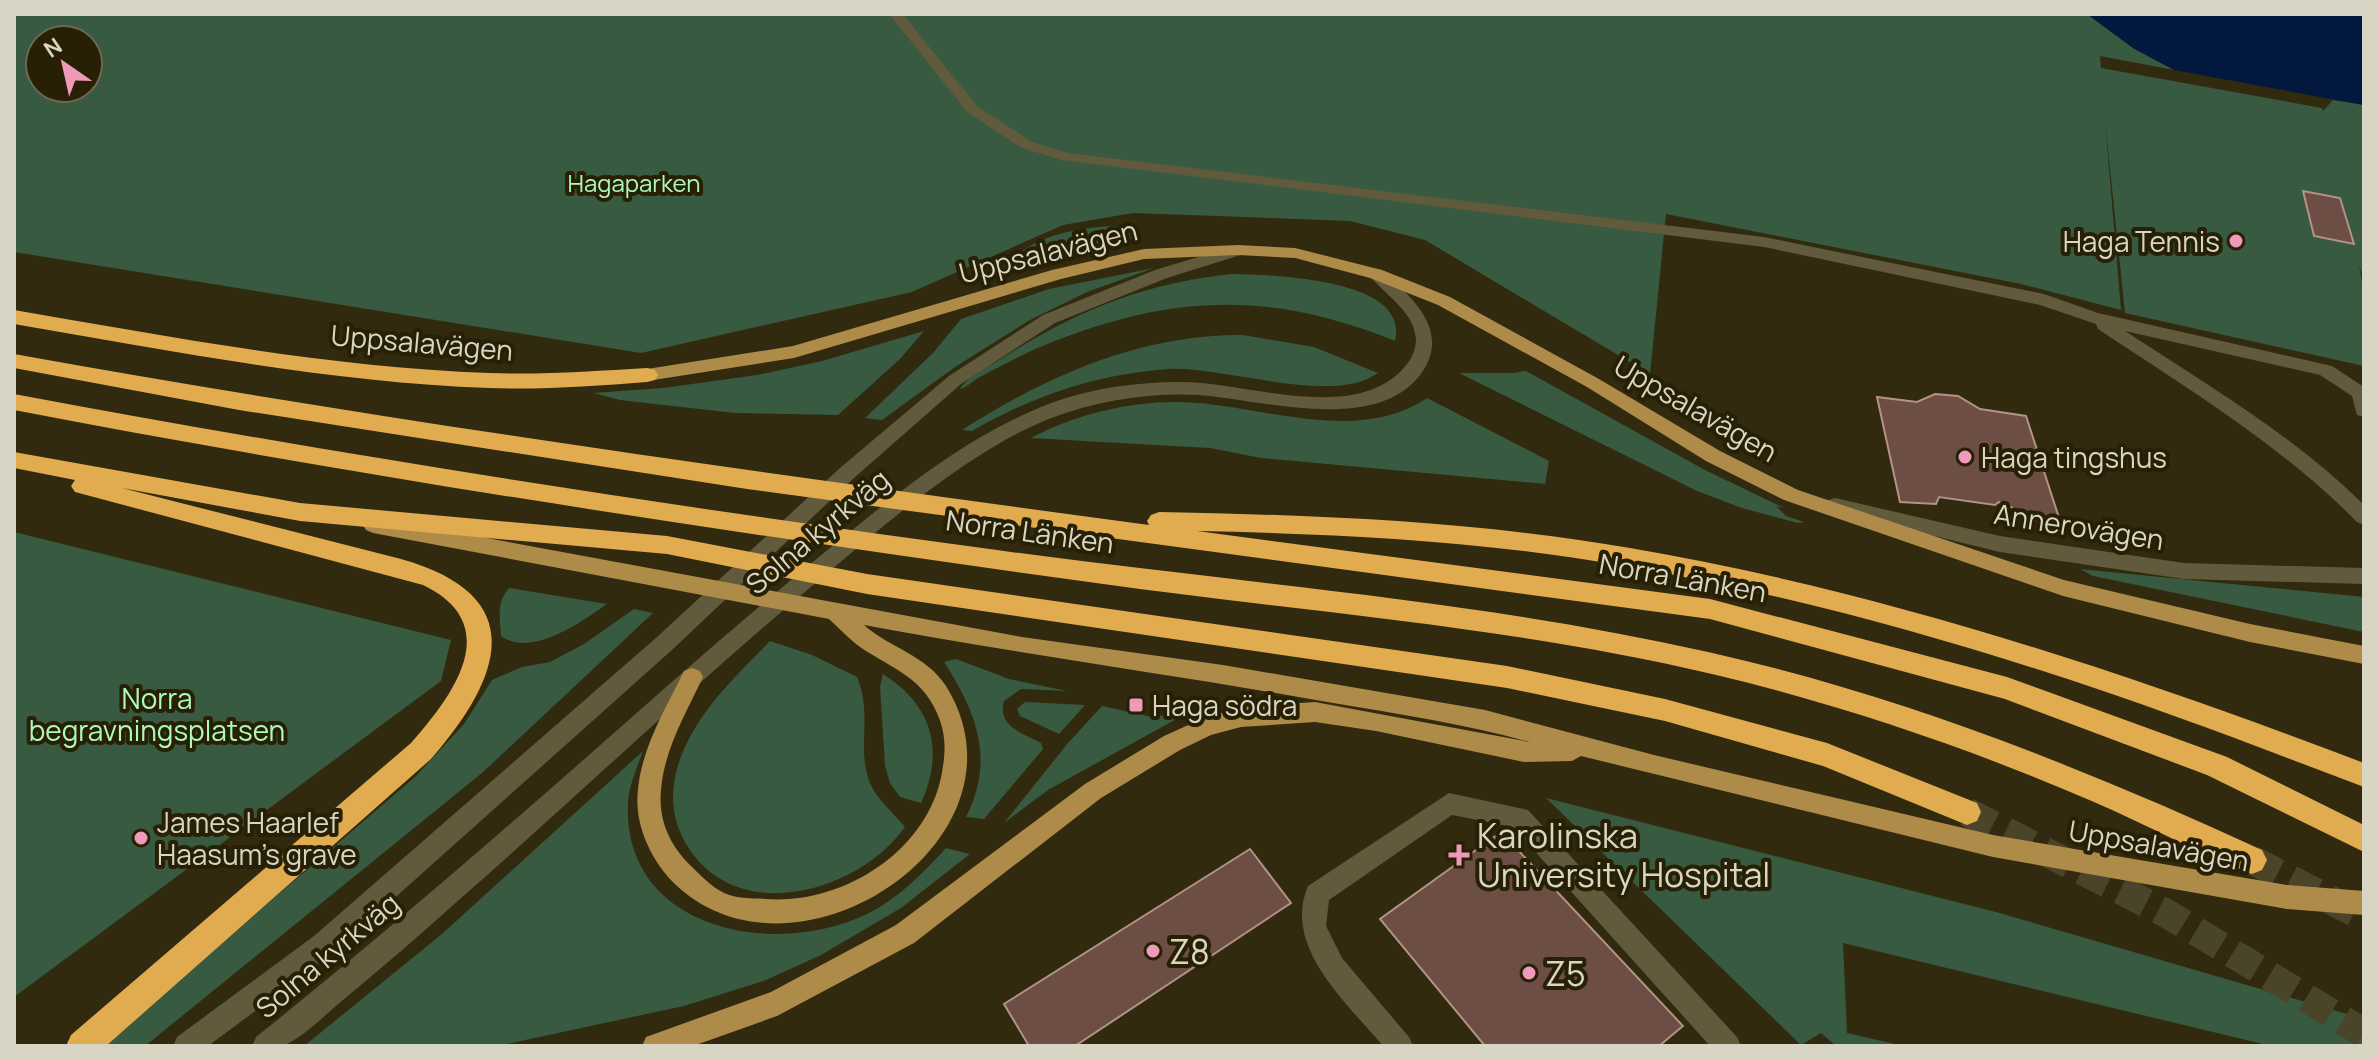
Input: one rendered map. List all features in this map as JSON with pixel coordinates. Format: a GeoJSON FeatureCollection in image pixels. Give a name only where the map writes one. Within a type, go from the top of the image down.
{"type":"FeatureCollection","features":[{"type":"Feature","properties":{"kind":"highway","name":"Uppsalavägen"},"geometry":{"type":"LineString","coordinates":[[14,317],[176,345],[428,376],[555,383],[647,375]]}},
{"type":"Feature","properties":{"kind":"highway","name":"Norra Länken"},"geometry":{"type":"LineString","coordinates":[[14,361],[239,402],[747,480],[1710,609],[2007,688],[2217,766],[2364,839]]}},
{"type":"Feature","properties":{"kind":"highway","name":"Norra Länken"},"geometry":{"type":"LineString","coordinates":[[14,402],[202,439],[702,517],[1111,575],[1530,627],[1686,657],[1826,692],[1977,742],[2093,788],[2252,860]]}},
{"type":"Feature","properties":{"kind":"highway","name":"Uppsalavägen"},"geometry":{"type":"LineString","coordinates":[[14,460],[300,512]]}},
{"type":"Feature","properties":{"kind":"highway"},"geometry":{"type":"LineString","coordinates":[[14,466],[172,512],[329,548],[433,580],[453,591],[470,610],[477,627],[479,657],[469,687],[455,711],[401,769],[82,1046]]}},
{"type":"Feature","properties":{"kind":"highway"},"geometry":{"type":"LineString","coordinates":[[300,512],[667,545],[867,584],[1403,660],[1567,688],[1665,710],[1827,755],[1967,812]]}},
{"type":"Feature","properties":{"kind":"highway"},"geometry":{"type":"LineString","coordinates":[[1044,518],[1313,524],[1457,536],[1627,557],[1728,576],[1848,604],[2053,664],[2188,709],[2364,775]]}},
{"type":"Feature","properties":{"kind":"main road","name":"Uppsalavägen"},"geometry":{"type":"LineString","coordinates":[[647,375],[794,352],[1058,274],[1144,254],[1238,250],[1295,253],[1376,274],[1444,301],[1593,383],[1713,456],[1791,495],[2063,588],[2250,633],[2364,655]]}},
{"type":"Feature","properties":{"kind":"main road","name":"Uppsalavägen"},"geometry":{"type":"LineString","coordinates":[[300,512],[1022,646],[1223,674],[1469,718],[1993,846],[2287,897],[2364,903]]}},
{"type":"Feature","properties":{"kind":"main road"},"geometry":{"type":"LineString","coordinates":[[692,677],[661,743],[649,789],[654,834],[671,864],[720,903],[768,914],[805,911],[859,893],[909,856],[934,824],[950,789],[957,747],[945,706],[928,678],[864,637],[837,613]]}},
{"type":"Feature","properties":{"kind":"main road"},"geometry":{"type":"LineString","coordinates":[[655,1046],[777,1003],[905,934],[1093,791],[1172,743],[1206,727],[1241,717],[1315,712],[1376,721],[1524,752],[1592,750]]}},
{"type":"Feature","properties":{"kind":"street"},"geometry":{"type":"LineString","coordinates":[[896,14],[972,109],[1027,145],[1066,157],[1764,242],[2044,300],[2094,318],[2326,370],[2360,393],[2364,410]]}},
{"type":"Feature","properties":{"kind":"street","name":"Solna kyrkväg"},"geometry":{"type":"LineString","coordinates":[[186,1046],[323,945],[665,643],[847,473],[955,380],[1049,319],[1161,274],[1238,250]]}},
{"type":"Feature","properties":{"kind":"street","name":"Solna kyrkväg"},"geometry":{"type":"LineString","coordinates":[[265,1046],[362,969],[735,638],[921,484],[988,439],[1055,409],[1120,392],[1188,388],[1352,403],[1381,396],[1406,381],[1422,357],[1425,339],[1415,311],[1376,274]]}},
{"type":"Feature","properties":{"kind":"street"},"geometry":{"type":"LineString","coordinates":[[2094,318],[2268,434],[2359,505]]}},
{"type":"Feature","properties":{"kind":"street","name":"Annerovägen"},"geometry":{"type":"LineString","coordinates":[[1791,495],[2000,544],[2184,571],[2364,576]]}},
{"type":"Feature","properties":{"kind":"street"},"geometry":{"type":"LineString","coordinates":[[1400,1046],[1333,967],[1313,927],[1317,894],[1449,804],[1520,818],[1725,1045]]}},
{"type":"Feature","properties":{"kind":"green space","name":"Hagaparken"},"geometry":{"type":"Polygon","coordinates":[[[14,14],[2087,14],[2133,48],[2174,70],[2100,56],[2101,68],[2322,108],[2323,111],[2333,100],[2364,105],[2364,281],[2359,265],[2364,293],[2364,366],[2125,313],[2105,121],[2121,310],[2021,284],[1666,214],[1650,374],[1425,240],[1350,221],[1133,213],[1063,225],[912,292],[641,353],[14,252],[14,14]]]}},
{"type":"Feature","properties":{"kind":"green space"},"geometry":{"type":"Polygon","coordinates":[[[1120,226],[1134,235],[1124,246],[998,273],[1010,260],[1037,242],[1069,232],[1120,226]]]}},
{"type":"Feature","properties":{"kind":"green space"},"geometry":{"type":"Polygon","coordinates":[[[1154,268],[1087,292],[1030,320],[955,367],[882,420],[865,418],[933,353],[961,319],[1049,289],[1154,268]]]}},
{"type":"Feature","properties":{"kind":"green space"},"geometry":{"type":"Polygon","coordinates":[[[1232,274],[1305,279],[1361,292],[1382,304],[1394,320],[1395,341],[1349,324],[1262,306],[1177,308],[1091,328],[1045,345],[960,389],[968,380],[1031,340],[1086,312],[1170,284],[1232,274]]]}},
{"type":"Feature","properties":{"kind":"green space"},"geometry":{"type":"Polygon","coordinates":[[[924,331],[900,359],[838,415],[735,413],[620,400],[593,393],[663,388],[757,375],[822,361],[924,331]]]}},
{"type":"Feature","properties":{"kind":"green space"},"geometry":{"type":"Polygon","coordinates":[[[1243,335],[1314,347],[1378,373],[1358,382],[1334,386],[1192,370],[1142,372],[1066,389],[1018,407],[972,431],[962,430],[1027,392],[1131,350],[1205,337],[1243,335]]]}},
{"type":"Feature","properties":{"kind":"green space"},"geometry":{"type":"Polygon","coordinates":[[[1526,371],[1705,470],[1784,508],[1776,506],[1786,516],[1804,522],[1742,508],[1697,491],[1459,373],[1526,371]]]}},
{"type":"Feature","properties":{"kind":"green space"},"geometry":{"type":"Polygon","coordinates":[[[1427,398],[1549,461],[1545,484],[1261,458],[1210,448],[1031,438],[1090,414],[1134,405],[1198,403],[1315,420],[1344,421],[1373,419],[1401,411],[1427,398]]]}},
{"type":"Feature","properties":{"kind":"green space","name":"Norra begravningsplatsen"},"geometry":{"type":"Polygon","coordinates":[[[14,532],[451,640],[441,681],[14,997],[14,532]]]}},
{"type":"Feature","properties":{"kind":"green space"},"geometry":{"type":"Polygon","coordinates":[[[2080,569],[2364,597],[2364,632],[2093,576],[2080,569]]]}},
{"type":"Feature","properties":{"kind":"green space"},"geometry":{"type":"Polygon","coordinates":[[[509,588],[607,604],[556,635],[527,643],[513,642],[501,636],[500,605],[509,588]]]}},
{"type":"Feature","properties":{"kind":"green space"},"geometry":{"type":"Polygon","coordinates":[[[634,609],[653,613],[482,773],[145,1046],[102,1046],[415,777],[464,724],[492,680],[522,667],[550,662],[584,644],[634,609]]]}},
{"type":"Feature","properties":{"kind":"green space"},"geometry":{"type":"Polygon","coordinates":[[[770,641],[812,655],[857,677],[864,705],[864,757],[870,783],[905,827],[885,849],[860,868],[831,882],[800,891],[769,893],[739,887],[712,873],[690,850],[676,821],[673,790],[684,750],[703,715],[770,641]]]}},
{"type":"Feature","properties":{"kind":"green space"},"geometry":{"type":"Polygon","coordinates":[[[956,659],[1009,679],[1067,691],[1021,689],[1004,701],[1004,717],[1008,723],[1041,743],[1043,749],[984,819],[966,817],[975,796],[980,756],[973,718],[944,662],[956,659]]]}},
{"type":"Feature","properties":{"kind":"green space"},"geometry":{"type":"Polygon","coordinates":[[[883,674],[913,700],[929,730],[932,765],[921,803],[900,797],[890,783],[885,766],[880,687],[883,674]]]}},
{"type":"Feature","properties":{"kind":"green space"},"geometry":{"type":"Polygon","coordinates":[[[1025,702],[1085,705],[1059,734],[1020,716],[1017,709],[1025,702]]]}},
{"type":"Feature","properties":{"kind":"green space"},"geometry":{"type":"Polygon","coordinates":[[[1102,706],[1152,717],[1172,714],[1180,717],[1048,790],[1004,823],[1068,743],[1102,706]]]}},
{"type":"Feature","properties":{"kind":"green space"},"geometry":{"type":"Polygon","coordinates":[[[643,751],[628,803],[633,846],[650,880],[677,906],[711,923],[749,932],[790,934],[830,927],[867,914],[889,901],[946,848],[970,854],[901,908],[821,955],[766,980],[684,1006],[497,1046],[304,1046],[442,934],[643,751]]]}},
{"type":"Feature","properties":{"kind":"green space"},"geometry":{"type":"Polygon","coordinates":[[[1546,798],[1996,912],[2364,1019],[2364,1046],[2271,1046],[1843,943],[1847,1033],[1903,1046],[1836,1046],[1821,1033],[1801,1045],[1546,798]]]}},
{"type":"Feature","properties":{"kind":"water"},"geometry":{"type":"Polygon","coordinates":[[[2087,14],[2364,14],[2364,105],[2174,70],[2133,48],[2087,14]]]}},
{"type":"Feature","properties":{"kind":"building"},"geometry":{"type":"Polygon","coordinates":[[[2303,191],[2340,198],[2354,244],[2314,236],[2303,191]]]}},
{"type":"Feature","properties":{"kind":"building","name":"Haga tingshus"},"geometry":{"type":"Polygon","coordinates":[[[1935,394],[1958,396],[1980,409],[2026,416],[2061,524],[2029,519],[2026,514],[1999,502],[1995,505],[1939,497],[1936,504],[1900,502],[1877,397],[1917,402],[1935,394]]]}},
{"type":"Feature","properties":{"kind":"building","name":"Z5"},"geometry":{"type":"Polygon","coordinates":[[[1501,832],[1683,1026],[1659,1046],[1485,1046],[1380,919],[1501,832]]]}},
{"type":"Feature","properties":{"kind":"building","name":"Z8"},"geometry":{"type":"Polygon","coordinates":[[[1250,849],[1291,903],[1075,1046],[1029,1046],[1004,1004],[1250,849]]]}},
{"type":"Feature","properties":{"kind":"tunnel"},"geometry":{"type":"LineString","coordinates":[[1967,812],[2164,912],[2364,1033]]}},
{"type":"Feature","properties":{"kind":"tunnel"},"geometry":{"type":"LineString","coordinates":[[2252,860],[2364,917]]}},
{"type":"Feature","properties":{"kind":"place","name":"Haga Tennis"},"geometry":{"type":"Point","coordinates":[2236,241]}},
{"type":"Feature","properties":{"kind":"place","name":"Haga tingshus"},"geometry":{"type":"Point","coordinates":[1965,457]}},
{"type":"Feature","properties":{"kind":"place","name":"Haga södra"},"geometry":{"type":"Point","coordinates":[1136,705]}},
{"type":"Feature","properties":{"kind":"place","name":"James Haarlef Haasum's grave"},"geometry":{"type":"Point","coordinates":[141,838]}},
{"type":"Feature","properties":{"kind":"place","name":"Karolinska University Hospital"},"geometry":{"type":"Point","coordinates":[1459,855]}},
{"type":"Feature","properties":{"kind":"place","name":"Z8"},"geometry":{"type":"Point","coordinates":[1153,951]}},
{"type":"Feature","properties":{"kind":"place","name":"Z5"},"geometry":{"type":"Point","coordinates":[1529,973]}}]}
